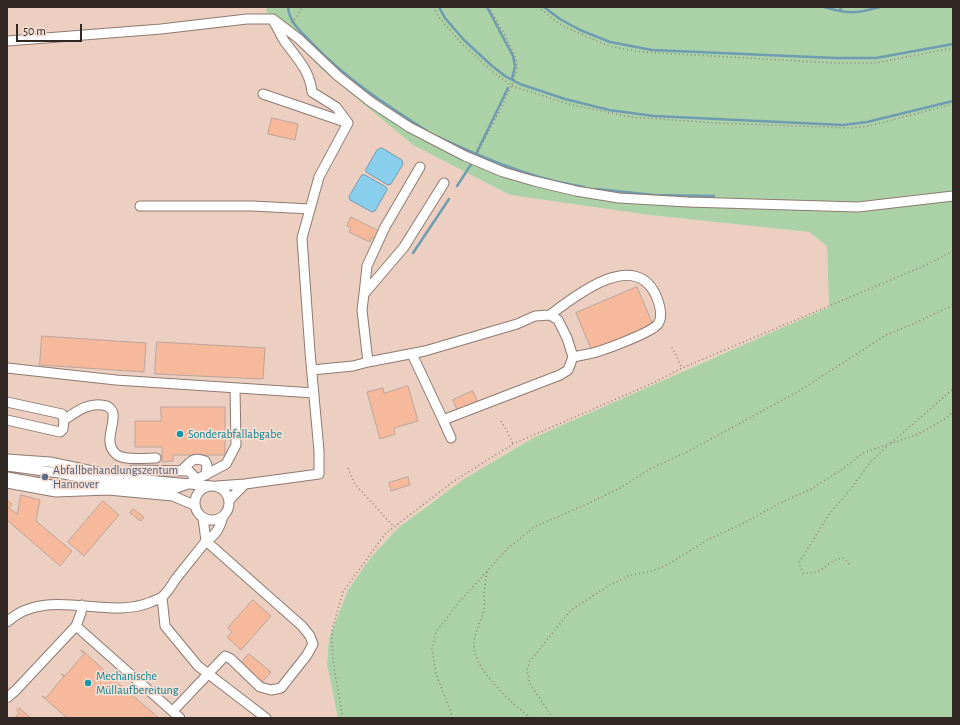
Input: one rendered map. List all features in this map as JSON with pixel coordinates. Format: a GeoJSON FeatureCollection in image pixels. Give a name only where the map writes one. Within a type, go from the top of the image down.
{"type":"FeatureCollection","features":[{"type":"Feature","properties":{"kind":"lane"},"geometry":{"type":"LineString","coordinates":[[7,41],[161,29],[247,19],[273,19],[299,38],[338,76],[371,102],[424,136],[503,172],[576,192],[619,198],[688,202],[858,207],[953,196]]}},
{"type":"Feature","properties":{"kind":"lane"},"geometry":{"type":"LineString","coordinates":[[273,19],[284,40],[308,74],[312,92],[336,107],[348,123]]}},
{"type":"Feature","properties":{"kind":"lane"},"geometry":{"type":"LineString","coordinates":[[263,94],[348,123]]}},
{"type":"Feature","properties":{"kind":"lane"},"geometry":{"type":"LineString","coordinates":[[7,459],[50,462],[126,478],[214,486],[245,484],[319,474],[319,451],[302,238],[318,177],[348,123]]}},
{"type":"Feature","properties":{"kind":"lane"},"geometry":{"type":"LineString","coordinates":[[368,362],[362,310],[367,266],[385,227],[420,167]]}},
{"type":"Feature","properties":{"kind":"lane"},"geometry":{"type":"LineString","coordinates":[[364,294],[404,247],[444,183]]}},
{"type":"Feature","properties":{"kind":"lane"},"geometry":{"type":"LineString","coordinates":[[140,206],[252,206],[310,209]]}},
{"type":"Feature","properties":{"kind":"lane"},"geometry":{"type":"LineString","coordinates":[[312,370],[353,366],[412,354],[474,338],[517,324],[535,316],[550,315],[588,287],[614,277],[637,277],[644,279],[649,283],[658,299],[661,314],[660,320],[653,329],[595,352],[573,357]]}},
{"type":"Feature","properties":{"kind":"lane"},"geometry":{"type":"LineString","coordinates":[[443,420],[568,370],[573,357],[567,338],[558,320],[550,315]]}},
{"type":"Feature","properties":{"kind":"lane"},"geometry":{"type":"LineString","coordinates":[[412,354],[451,438]]}},
{"type":"Feature","properties":{"kind":"lane"},"geometry":{"type":"LineString","coordinates":[[7,368],[116,380],[314,393]]}},
{"type":"Feature","properties":{"kind":"lane"},"geometry":{"type":"LineString","coordinates":[[7,466],[59,473],[108,483],[171,490],[197,480],[226,464],[236,445],[235,388]]}},
{"type":"Feature","properties":{"kind":"lane"},"geometry":{"type":"LineString","coordinates":[[7,402],[62,414],[64,429],[60,432],[7,420]]}},
{"type":"Feature","properties":{"kind":"lane"},"geometry":{"type":"LineString","coordinates":[[64,420],[74,413],[92,405],[99,404],[109,407],[113,410],[109,442],[111,448],[122,458],[156,458]]}},
{"type":"Feature","properties":{"kind":"lane"},"geometry":{"type":"LineString","coordinates":[[182,470],[189,462],[194,459],[200,459],[206,462],[206,475]]}},
{"type":"Feature","properties":{"kind":"lane"},"geometry":{"type":"LineString","coordinates":[[133,470],[189,471],[197,480]]}},
{"type":"Feature","properties":{"kind":"lane"},"geometry":{"type":"LineString","coordinates":[[7,477],[57,486],[173,496],[194,505]]}},
{"type":"Feature","properties":{"kind":"lane"},"geometry":{"type":"LineString","coordinates":[[7,483],[65,493],[108,490]]}},
{"type":"Feature","properties":{"kind":"lane"},"geometry":{"type":"LineString","coordinates":[[203,518],[213,520],[223,516],[227,512],[229,501],[245,484]]}},
{"type":"Feature","properties":{"kind":"lane"},"geometry":{"type":"LineString","coordinates":[[173,711],[225,656],[231,659],[260,687],[271,690],[281,688],[307,655],[312,644],[310,636],[302,626],[206,542],[203,518],[196,510],[194,505],[196,494],[200,490],[214,486],[225,492],[229,501]]}},
{"type":"Feature","properties":{"kind":"lane"},"geometry":{"type":"LineString","coordinates":[[7,622],[27,609],[38,607],[69,604],[115,608],[134,607],[147,604],[162,597],[206,542],[214,536],[222,522],[223,516]]}},
{"type":"Feature","properties":{"kind":"lane"},"geometry":{"type":"LineString","coordinates":[[162,597],[165,626],[198,666],[266,718]]}},
{"type":"Feature","properties":{"kind":"lane"},"geometry":{"type":"LineString","coordinates":[[7,696],[8,697],[16,690],[76,626],[81,613],[82,605]]}},
{"type":"Feature","properties":{"kind":"lane"},"geometry":{"type":"LineString","coordinates":[[76,626],[180,718]]}},
{"type":"Feature","properties":{"kind":"path"},"geometry":{"type":"LineString","coordinates":[[287,30],[303,7]]}},
{"type":"Feature","properties":{"kind":"path"},"geometry":{"type":"LineString","coordinates":[[434,7],[438,16],[463,45],[493,72],[512,86],[572,105],[630,117],[716,123],[852,128],[869,126],[953,104]]}},
{"type":"Feature","properties":{"kind":"path"},"geometry":{"type":"LineString","coordinates":[[474,160],[512,86],[517,66],[489,7]]}},
{"type":"Feature","properties":{"kind":"path"},"geometry":{"type":"LineString","coordinates":[[538,7],[558,23],[578,33],[609,46],[640,52],[835,63],[876,63],[953,48]]}},
{"type":"Feature","properties":{"kind":"path"},"geometry":{"type":"LineString","coordinates":[[343,718],[334,668],[332,630],[343,592],[385,534],[454,480],[513,444],[653,383],[682,368],[926,265],[953,251]]}},
{"type":"Feature","properties":{"kind":"path"},"geometry":{"type":"LineString","coordinates":[[453,718],[436,674],[432,649],[436,632],[460,600],[508,549],[534,527],[585,506],[620,488],[650,469],[687,452],[799,391],[886,335],[953,305]]}},
{"type":"Feature","properties":{"kind":"path"},"geometry":{"type":"LineString","coordinates":[[672,347],[682,368]]}},
{"type":"Feature","properties":{"kind":"path"},"geometry":{"type":"LineString","coordinates":[[849,564],[844,558],[837,558],[829,565],[815,572],[803,573],[799,564],[828,517],[869,464],[889,444],[953,389]]}},
{"type":"Feature","properties":{"kind":"path"},"geometry":{"type":"LineString","coordinates":[[553,718],[530,684],[527,670],[530,661],[571,610],[608,586],[628,576],[652,571],[667,565],[709,539],[810,489],[841,470],[863,453],[916,435],[943,420],[953,412]]}},
{"type":"Feature","properties":{"kind":"path"},"geometry":{"type":"LineString","coordinates":[[500,421],[506,429],[513,444]]}},
{"type":"Feature","properties":{"kind":"path"},"geometry":{"type":"LineString","coordinates":[[348,468],[354,483],[394,527]]}},
{"type":"Feature","properties":{"kind":"path"},"geometry":{"type":"LineString","coordinates":[[487,572],[484,608],[476,632],[474,648],[479,664],[495,684],[513,704],[532,718]]}},
{"type":"Feature","properties":{"kind":"shaded area"},"geometry":{"type":"Polygon","coordinates":[[[7,7],[267,7],[266,11],[320,68],[413,145],[510,195],[650,215],[809,232],[827,246],[829,307],[533,438],[430,503],[399,527],[372,556],[348,590],[329,638],[327,664],[338,718],[7,718],[7,7]]]}},
{"type":"Feature","properties":{"kind":"green space"},"geometry":{"type":"Polygon","coordinates":[[[267,7],[953,7],[953,718],[338,718],[327,664],[329,638],[348,590],[372,556],[399,527],[464,479],[533,438],[829,307],[827,246],[809,232],[650,215],[510,195],[413,145],[320,68],[266,11],[267,7]]]}},
{"type":"Feature","properties":{"kind":"water"},"geometry":{"type":"Polygon","coordinates":[[[382,148],[402,160],[403,164],[391,184],[388,185],[366,172],[366,169],[377,150],[382,148]]]}},
{"type":"Feature","properties":{"kind":"water"},"geometry":{"type":"Polygon","coordinates":[[[362,175],[365,175],[386,187],[387,190],[375,211],[372,212],[350,200],[349,197],[362,175]]]}},
{"type":"Feature","properties":{"kind":"building"},"geometry":{"type":"Polygon","coordinates":[[[272,118],[298,124],[295,140],[268,134],[272,118]]]}},
{"type":"Feature","properties":{"kind":"building"},"geometry":{"type":"Polygon","coordinates":[[[351,217],[379,231],[375,239],[372,237],[370,242],[349,232],[351,228],[347,226],[351,217]]]}},
{"type":"Feature","properties":{"kind":"building"},"geometry":{"type":"Polygon","coordinates":[[[637,287],[653,325],[592,351],[576,313],[637,287]]]}},
{"type":"Feature","properties":{"kind":"building"},"geometry":{"type":"Polygon","coordinates":[[[42,336],[146,343],[144,372],[40,365],[42,336]]]}},
{"type":"Feature","properties":{"kind":"building"},"geometry":{"type":"Polygon","coordinates":[[[157,342],[265,348],[263,379],[155,374],[157,342]]]}},
{"type":"Feature","properties":{"kind":"building"},"geometry":{"type":"Polygon","coordinates":[[[408,386],[418,421],[394,428],[395,434],[380,439],[367,392],[383,388],[384,393],[408,386]]]}},
{"type":"Feature","properties":{"kind":"building"},"geometry":{"type":"Polygon","coordinates":[[[473,391],[478,403],[458,412],[453,400],[473,391]]]}},
{"type":"Feature","properties":{"kind":"building","name":"Sonderabfallabgabe"},"geometry":{"type":"Polygon","coordinates":[[[161,407],[225,407],[225,455],[173,455],[173,461],[162,462],[162,447],[135,447],[135,421],[161,421],[161,407]]]}},
{"type":"Feature","properties":{"kind":"building","name":"Abfallbehandlungszentum Hannover"},"geometry":{"type":"Polygon","coordinates":[[[41,472],[52,476],[55,479],[50,482],[47,481],[47,479],[39,478],[37,475],[41,472]]]}},
{"type":"Feature","properties":{"kind":"building"},"geometry":{"type":"Polygon","coordinates":[[[408,477],[410,485],[391,491],[389,483],[408,477]]]}},
{"type":"Feature","properties":{"kind":"building"},"geometry":{"type":"Polygon","coordinates":[[[21,495],[40,500],[36,521],[72,551],[60,566],[7,520],[7,500],[12,504],[9,508],[17,514],[21,495]]]}},
{"type":"Feature","properties":{"kind":"building"},"geometry":{"type":"Polygon","coordinates":[[[103,501],[119,515],[84,556],[68,542],[103,501]]]}},
{"type":"Feature","properties":{"kind":"building"},"geometry":{"type":"Polygon","coordinates":[[[133,509],[144,517],[141,521],[130,513],[133,509]]]}},
{"type":"Feature","properties":{"kind":"building"},"geometry":{"type":"Polygon","coordinates":[[[253,600],[271,616],[241,650],[227,637],[232,632],[228,628],[253,600]]]}},
{"type":"Feature","properties":{"kind":"building","name":"Mechanische Müllaufbereitung"},"geometry":{"type":"Polygon","coordinates":[[[82,650],[114,680],[159,718],[67,718],[42,696],[46,698],[64,676],[61,674],[65,676],[84,654],[81,651],[82,650]]]}},
{"type":"Feature","properties":{"kind":"building"},"geometry":{"type":"Polygon","coordinates":[[[249,654],[271,672],[262,682],[240,664],[249,654]]]}},
{"type":"Feature","properties":{"kind":"building"},"geometry":{"type":"Polygon","coordinates":[[[19,708],[31,718],[15,718],[19,713],[17,710],[19,708]]]}},
{"type":"Feature","properties":{"kind":"waterway"},"geometry":{"type":"LineString","coordinates":[[288,7],[293,22],[324,55],[381,101],[427,131]]}},
{"type":"Feature","properties":{"kind":"waterway"},"geometry":{"type":"LineString","coordinates":[[439,7],[445,18],[464,40],[505,76],[520,84],[565,99],[609,110],[654,116],[843,125],[867,122],[953,101]]}},
{"type":"Feature","properties":{"kind":"waterway"},"geometry":{"type":"LineString","coordinates":[[487,7],[513,56],[515,66],[512,79]]}},
{"type":"Feature","properties":{"kind":"waterway"},"geometry":{"type":"LineString","coordinates":[[544,7],[560,19],[580,30],[610,42],[652,50],[835,58],[876,58],[953,44]]}},
{"type":"Feature","properties":{"kind":"waterway"},"geometry":{"type":"LineString","coordinates":[[824,7],[846,12],[864,11],[880,7]]}},
{"type":"Feature","properties":{"kind":"waterway"},"geometry":{"type":"LineString","coordinates":[[840,11],[841,7]]}},
{"type":"Feature","properties":{"kind":"waterway"},"geometry":{"type":"LineString","coordinates":[[475,156],[508,88]]}},
{"type":"Feature","properties":{"kind":"waterway"},"geometry":{"type":"LineString","coordinates":[[438,137],[511,168],[548,179],[584,187]]}},
{"type":"Feature","properties":{"kind":"waterway"},"geometry":{"type":"LineString","coordinates":[[457,186],[472,163]]}},
{"type":"Feature","properties":{"kind":"waterway"},"geometry":{"type":"LineString","coordinates":[[596,189],[654,195],[714,196]]}},
{"type":"Feature","properties":{"kind":"waterway"},"geometry":{"type":"LineString","coordinates":[[413,253],[449,199]]}},
{"type":"Feature","properties":{"kind":"place","name":"Sonderabfallabgabe"},"geometry":{"type":"Point","coordinates":[180,434]}},
{"type":"Feature","properties":{"kind":"place","name":"Abfallbehandlungszentum Hannover"},"geometry":{"type":"Point","coordinates":[45,477]}},
{"type":"Feature","properties":{"kind":"place","name":"Mechanische Müllaufbereitung"},"geometry":{"type":"Point","coordinates":[88,683]}}]}
